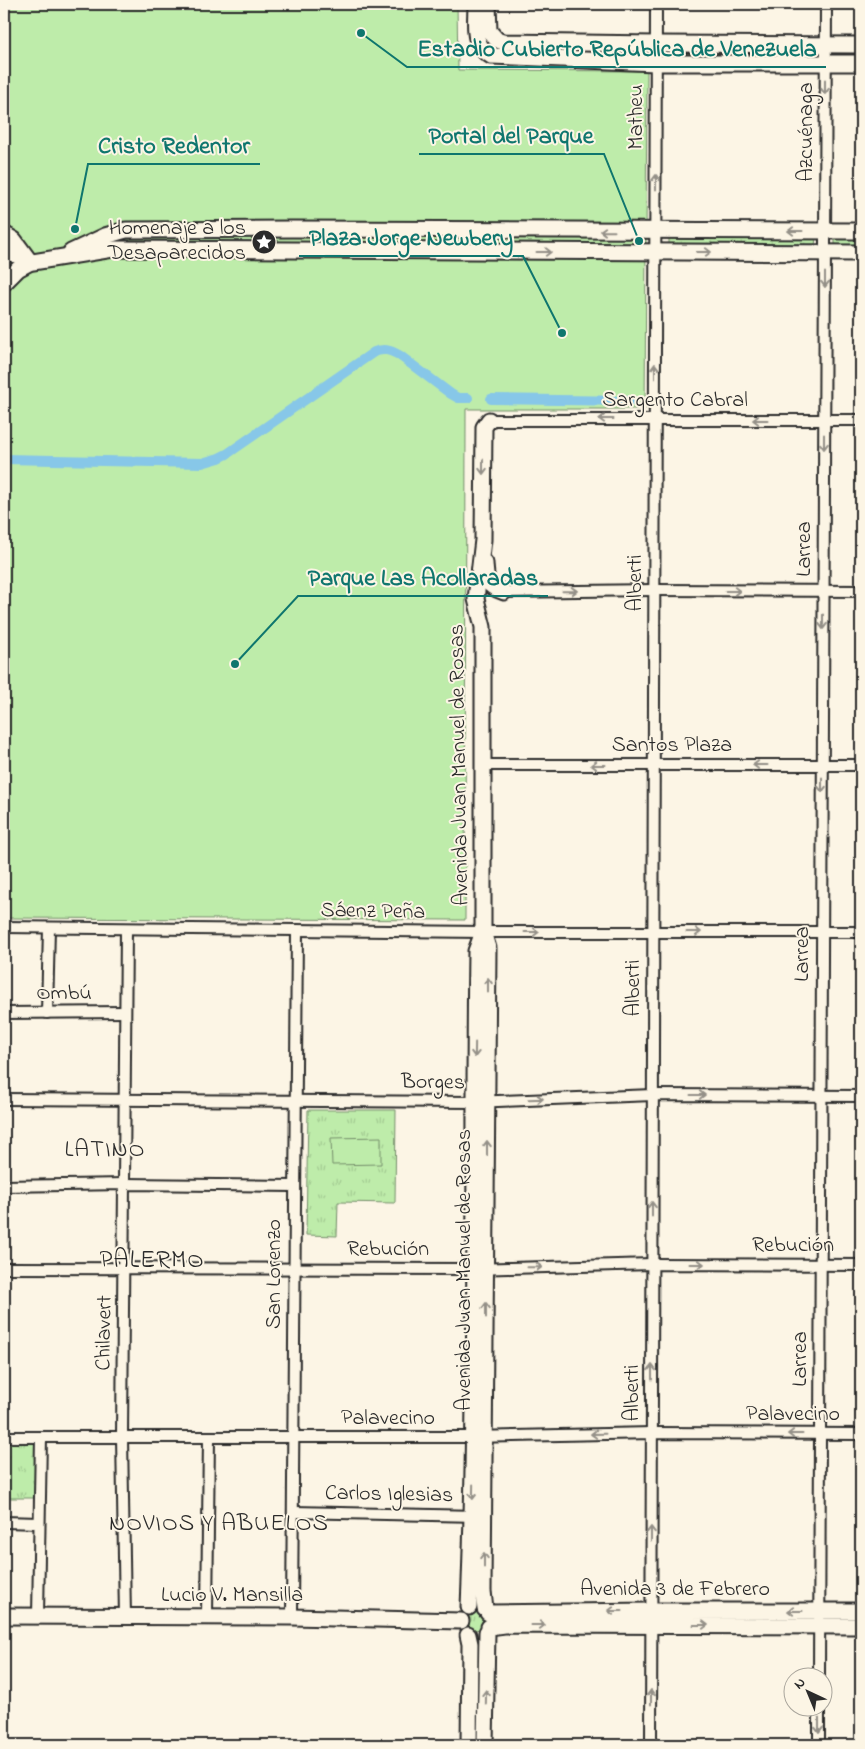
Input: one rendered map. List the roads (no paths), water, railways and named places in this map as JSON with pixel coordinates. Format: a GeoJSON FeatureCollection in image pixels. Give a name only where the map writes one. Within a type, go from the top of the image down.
{"type":"FeatureCollection","features":[{"type":"Feature","properties":{"kind":"street"},"geometry":{"type":"LineString","coordinates":[[476,4],[476,42],[482,50],[491,56],[497,57],[656,63],[861,63]]}},
{"type":"Feature","properties":{"kind":"street"},"geometry":{"type":"LineString","coordinates":[[488,4],[489,31],[503,42],[861,45]]}},
{"type":"Feature","properties":{"kind":"street","name":"Matheu"},"geometry":{"type":"LineString","coordinates":[[655,231],[656,4]]}},
{"type":"Feature","properties":{"kind":"street","name":"Azcuénaga"},"geometry":{"type":"LineString","coordinates":[[825,231],[826,4]]}},
{"type":"Feature","properties":{"kind":"street"},"geometry":{"type":"LineString","coordinates":[[482,50],[493,36]]}},
{"type":"Feature","properties":{"kind":"street"},"geometry":{"type":"LineString","coordinates":[[292,229],[292,250]]}},
{"type":"Feature","properties":{"kind":"street"},"geometry":{"type":"LineString","coordinates":[[58,258],[104,236],[126,230],[861,231]]}},
{"type":"Feature","properties":{"kind":"street","name":"Alberti"},"geometry":{"type":"LineString","coordinates":[[651,1745],[655,231]]}},
{"type":"Feature","properties":{"kind":"street","name":"Larrea"},"geometry":{"type":"LineString","coordinates":[[819,1666],[825,231]]}},
{"type":"Feature","properties":{"kind":"street"},"geometry":{"type":"LineString","coordinates":[[4,234],[14,240],[31,262]]}},
{"type":"Feature","properties":{"kind":"street"},"geometry":{"type":"LineString","coordinates":[[4,283],[18,270],[31,262],[113,249],[861,253]]}},
{"type":"Feature","properties":{"kind":"street"},"geometry":{"type":"LineString","coordinates":[[4,250],[31,262]]}},
{"type":"Feature","properties":{"kind":"street","name":"Sargento Cabral"},"geometry":{"type":"LineString","coordinates":[[489,420],[861,420]]}},
{"type":"Feature","properties":{"kind":"street","name":"Avenida Juan Manuel de Rosas"},"geometry":{"type":"LineString","coordinates":[[485,1745],[487,1620],[478,1516],[481,1102],[476,951],[483,932],[483,627],[476,599],[483,540],[484,427],[489,420]]}},
{"type":"Feature","properties":{"kind":"street"},"geometry":{"type":"LineString","coordinates":[[483,540],[488,583],[491,587],[504,592]]}},
{"type":"Feature","properties":{"kind":"street"},"geometry":{"type":"LineString","coordinates":[[483,627],[488,605],[498,593],[504,592],[654,590],[861,591]]}},
{"type":"Feature","properties":{"kind":"street","name":"Santos Plaza"},"geometry":{"type":"LineString","coordinates":[[483,764],[861,765]]}},
{"type":"Feature","properties":{"kind":"street","name":"Sáenz Peña"},"geometry":{"type":"LineString","coordinates":[[4,927],[483,932],[861,932]]}},
{"type":"Feature","properties":{"kind":"street"},"geometry":{"type":"LineString","coordinates":[[47,1012],[49,928]]}},
{"type":"Feature","properties":{"kind":"street","name":"Chilavert"},"geometry":{"type":"LineString","coordinates":[[125,1617],[122,1437],[125,1268],[126,928]]}},
{"type":"Feature","properties":{"kind":"street","name":"San Lorenzo"},"geometry":{"type":"LineString","coordinates":[[292,1617],[297,930]]}},
{"type":"Feature","properties":{"kind":"street","name":"Ombú"},"geometry":{"type":"LineString","coordinates":[[4,1013],[125,1012]]}},
{"type":"Feature","properties":{"kind":"street","name":"Borges"},"geometry":{"type":"LineString","coordinates":[[4,1099],[481,1102],[653,1095],[861,1096]]}},
{"type":"Feature","properties":{"kind":"street"},"geometry":{"type":"LineString","coordinates":[[4,1186],[125,1184],[295,1186]]}},
{"type":"Feature","properties":{"kind":"street","name":"Rebución"},"geometry":{"type":"LineString","coordinates":[[4,1268],[480,1269],[652,1264],[861,1265]]}},
{"type":"Feature","properties":{"kind":"street","name":"Palavecino"},"geometry":{"type":"LineString","coordinates":[[4,1437],[479,1437],[652,1433],[861,1434]]}},
{"type":"Feature","properties":{"kind":"street"},"geometry":{"type":"LineString","coordinates":[[38,1616],[41,1437]]}},
{"type":"Feature","properties":{"kind":"street"},"geometry":{"type":"LineString","coordinates":[[207,1617],[209,1437]]}},
{"type":"Feature","properties":{"kind":"street","name":"Carlos Iglesias"},"geometry":{"type":"LineString","coordinates":[[294,1512],[478,1516]]}},
{"type":"Feature","properties":{"kind":"street","name":"Avenida Juan Manuel de Rosas"},"geometry":{"type":"LineString","coordinates":[[469,1608],[478,1516]]}},
{"type":"Feature","properties":{"kind":"street"},"geometry":{"type":"LineString","coordinates":[[4,1522],[39,1523]]}},
{"type":"Feature","properties":{"kind":"street"},"geometry":{"type":"LineString","coordinates":[[468,1635],[478,1636],[487,1620],[475,1606],[462,1613],[460,1620],[462,1628],[468,1635],[470,1644],[469,1745]]}},
{"type":"Feature","properties":{"kind":"street","name":"Avenida 3 de Febrero"},"geometry":{"type":"LineString","coordinates":[[487,1620],[504,1625],[651,1618],[819,1618],[861,1611]]}},
{"type":"Feature","properties":{"kind":"street","name":"Lucio V. Mansilla"},"geometry":{"type":"LineString","coordinates":[[4,1616],[292,1617],[460,1620]]}},
{"type":"Feature","properties":{"kind":"street","name":"Avenida 3 de Febrero"},"geometry":{"type":"LineString","coordinates":[[819,1618],[861,1626]]}},
{"type":"Feature","properties":{"kind":"street"},"geometry":{"type":"LineString","coordinates":[[818,1745],[819,1716]]}},
{"type":"Feature","properties":{"kind":"waterway"},"geometry":{"type":"LineString","coordinates":[[4,459],[202,463],[227,454],[374,352],[380,350],[390,351],[399,355],[458,398],[468,398]]}},
{"type":"Feature","properties":{"kind":"waterway"},"geometry":{"type":"LineString","coordinates":[[491,399],[633,401]]}},
{"type":"Feature","properties":{"kind":"place","name":"Estadio Cubierto República de Venezuela"},"geometry":{"type":"Point","coordinates":[361,33]}},
{"type":"Feature","properties":{"kind":"place","name":"Cristo Redentor"},"geometry":{"type":"Point","coordinates":[75,229]}},
{"type":"Feature","properties":{"kind":"place","name":"Portal del Parque"},"geometry":{"type":"Point","coordinates":[639,241]}},
{"type":"Feature","properties":{"kind":"place","name":"Homenaje a los Desaparecidos"},"geometry":{"type":"Point","coordinates":[264,242]}},
{"type":"Feature","properties":{"kind":"place","name":"Plaza Jorge Newbery"},"geometry":{"type":"Point","coordinates":[562,333]}},
{"type":"Feature","properties":{"kind":"place","name":"Parque Las Acollaradas"},"geometry":{"type":"Point","coordinates":[235,664]}},
{"type":"Feature","properties":{"kind":"district","name":"LATINO"},"geometry":{"type":"Point","coordinates":[105,1150]}},
{"type":"Feature","properties":{"kind":"district","name":"PALERMO"},"geometry":{"type":"Point","coordinates":[152,1261]}},
{"type":"Feature","properties":{"kind":"district","name":"NOVIOS Y ABUELOS"},"geometry":{"type":"Point","coordinates":[219,1524]}}]}
